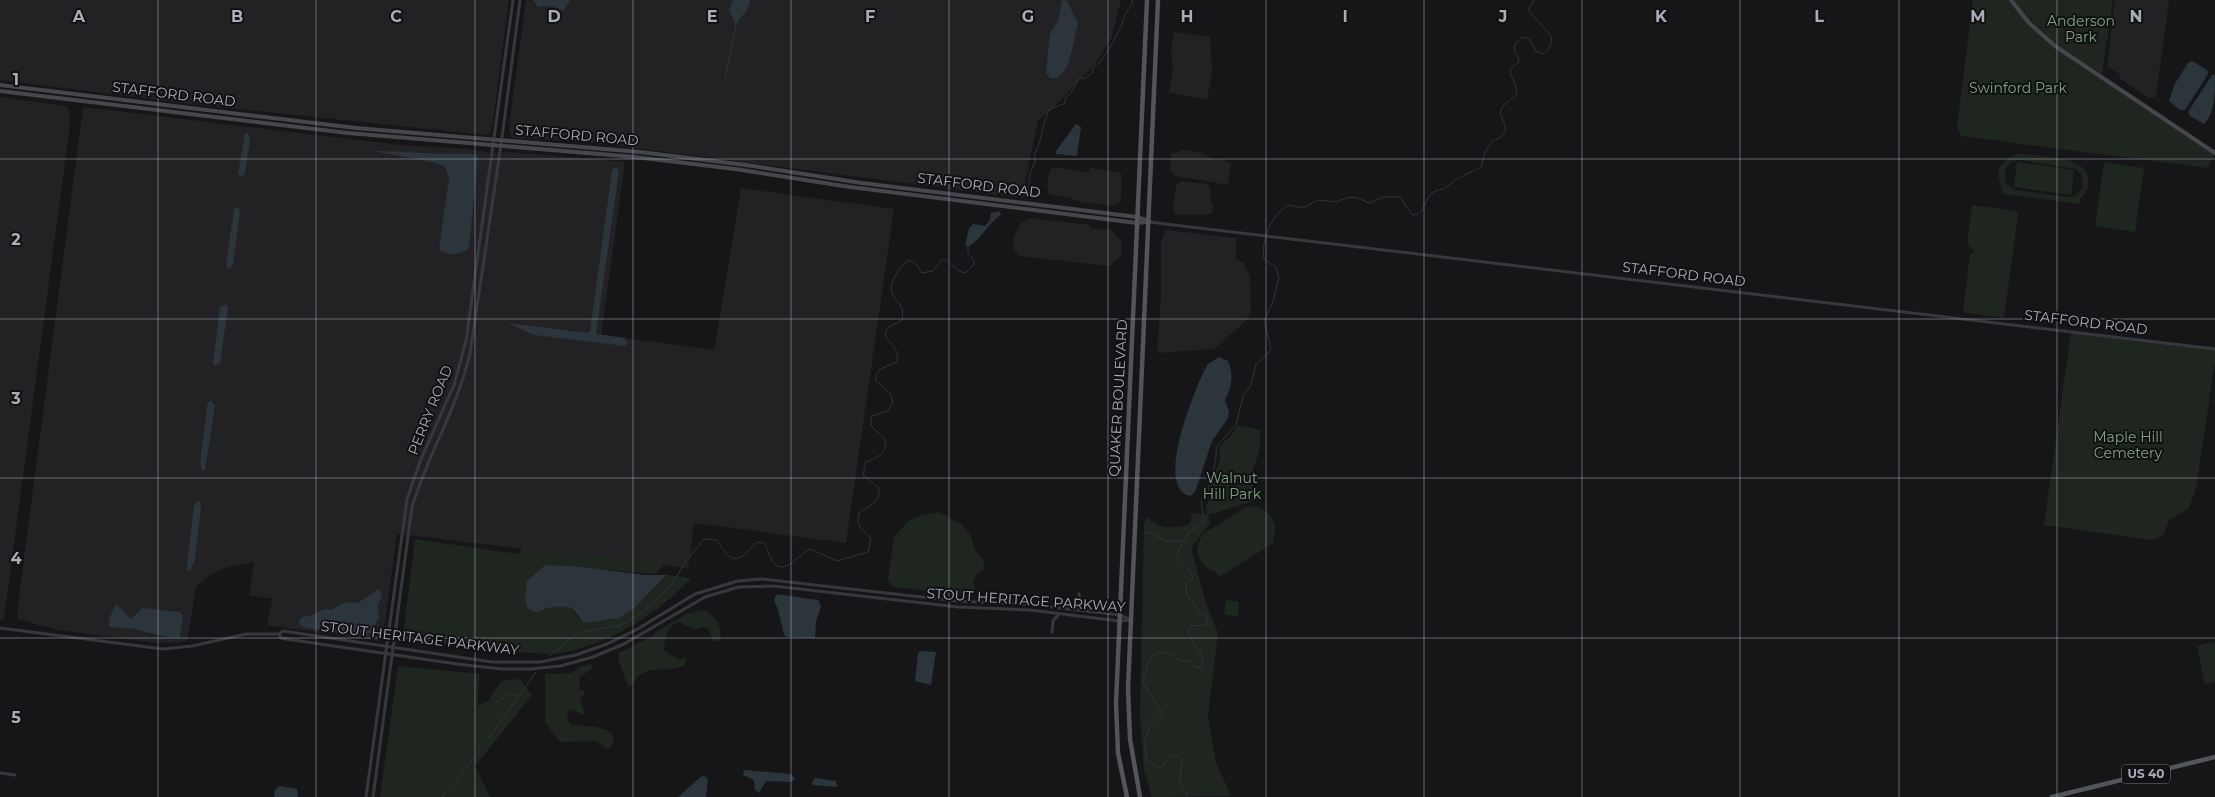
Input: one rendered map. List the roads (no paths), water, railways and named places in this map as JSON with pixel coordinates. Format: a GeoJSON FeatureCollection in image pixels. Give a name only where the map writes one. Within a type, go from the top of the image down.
{"type":"FeatureCollection","features":[{"type":"Feature","properties":{"kind":"main road","name":"QUAKER BOULEVARD"},"geometry":{"type":"LineString","coordinates":[[1127,797],[1120,766],[1116,728],[1146,0]]}},
{"type":"Feature","properties":{"kind":"main road","name":"QUAKER BOULEVARD"},"geometry":{"type":"LineString","coordinates":[[1140,797],[1133,765],[1129,726],[1158,0]]}},
{"type":"Feature","properties":{"kind":"main road"},"geometry":{"type":"LineString","coordinates":[[2011,0],[2028,23],[2055,46],[2215,153]]}},
{"type":"Feature","properties":{"kind":"main road","name":"STAFFORD ROAD"},"geometry":{"type":"LineString","coordinates":[[0,85],[336,125],[661,154],[862,183],[1137,217],[1149,222]]}},
{"type":"Feature","properties":{"kind":"main road","name":"STAFFORD ROAD"},"geometry":{"type":"LineString","coordinates":[[0,91],[348,133],[501,145],[681,163],[837,186],[1137,223],[1149,222]]}},
{"type":"Feature","properties":{"kind":"main road","name":"US 40"},"geometry":{"type":"LineString","coordinates":[[2052,797],[2215,757]]}},
{"type":"Feature","properties":{"kind":"street","name":"PERRY ROAD"},"geometry":{"type":"LineString","coordinates":[[366,797],[403,518],[408,494],[421,459],[454,385],[466,341],[513,0]]}},
{"type":"Feature","properties":{"kind":"street","name":"PERRY ROAD"},"geometry":{"type":"LineString","coordinates":[[373,797],[412,507],[423,473],[463,381],[470,353],[502,140],[520,0]]}},
{"type":"Feature","properties":{"kind":"street","name":"STAFFORD ROAD"},"geometry":{"type":"LineString","coordinates":[[1149,222],[2215,349]]}},
{"type":"Feature","properties":{"kind":"street","name":"STOUT HERITAGE PARKWAY"},"geometry":{"type":"LineString","coordinates":[[0,628],[163,649],[193,646],[246,634],[279,634],[283,631],[504,663],[555,660],[607,644],[636,630],[695,594],[725,584],[762,579],[956,601],[1026,604],[1120,615],[1132,620]]}},
{"type":"Feature","properties":{"kind":"street","name":"STOUT HERITAGE PARKWAY"},"geometry":{"type":"LineString","coordinates":[[279,634],[281,638],[286,639],[502,669],[560,666],[593,657],[624,644],[705,596],[739,586],[784,586],[958,607],[1010,609],[1119,621],[1132,620]]}},
{"type":"Feature","properties":{"kind":"street"},"geometry":{"type":"LineString","coordinates":[[1080,594],[1080,604],[1086,611]]}},
{"type":"Feature","properties":{"kind":"street"},"geometry":{"type":"LineString","coordinates":[[1052,632],[1052,621],[1059,614]]}},
{"type":"Feature","properties":{"kind":"street"},"geometry":{"type":"LineString","coordinates":[[0,773],[15,775]]}},
{"type":"Feature","properties":{"kind":"waterway"},"geometry":{"type":"LineString","coordinates":[[1022,197],[1028,193],[1030,174],[1035,161],[1034,156],[1049,110],[1065,103],[1065,98],[1070,94],[1079,78],[1084,79],[1092,73],[1093,68],[1105,55],[1112,43],[1126,12],[1132,5],[1132,0]]}},
{"type":"Feature","properties":{"kind":"waterway"},"geometry":{"type":"LineString","coordinates":[[1187,797],[1180,782],[1182,764],[1180,757],[1176,755],[1169,756],[1163,766],[1159,768],[1147,760],[1145,741],[1149,729],[1162,715],[1162,712],[1143,683],[1149,661],[1161,652],[1192,662],[1194,667],[1201,668],[1201,656],[1191,639],[1189,628],[1191,626],[1206,625],[1207,617],[1201,613],[1186,594],[1186,585],[1193,578],[1177,554],[1189,532],[1204,521],[1201,500],[1208,493],[1216,460],[1216,447],[1236,425],[1243,396],[1251,385],[1256,364],[1268,354],[1271,348],[1264,321],[1273,302],[1279,277],[1276,268],[1264,259],[1263,251],[1268,229],[1277,215],[1288,205],[1303,208],[1318,200],[1336,202],[1349,197],[1358,198],[1369,203],[1383,197],[1400,197],[1412,215],[1418,214],[1429,196],[1435,191],[1444,189],[1455,180],[1481,167],[1485,152],[1492,141],[1505,133],[1505,126],[1500,112],[1503,106],[1517,94],[1510,69],[1519,62],[1518,56],[1514,51],[1515,44],[1521,38],[1526,37],[1531,41],[1536,51],[1544,54],[1550,46],[1551,36],[1528,10],[1534,0]]}},
{"type":"Feature","properties":{"kind":"waterway"},"geometry":{"type":"LineString","coordinates":[[725,78],[736,26]]}},
{"type":"Feature","properties":{"kind":"waterway"},"geometry":{"type":"LineString","coordinates":[[550,656],[573,636],[582,632],[621,625],[640,614],[671,586],[686,561],[704,539],[716,540],[728,555],[734,559],[742,557],[757,542],[764,543],[773,562],[777,566],[782,567],[792,563],[810,549],[837,561],[868,552],[871,539],[860,528],[858,518],[859,513],[874,503],[879,493],[879,488],[863,475],[866,462],[879,456],[886,446],[882,436],[872,426],[872,416],[888,411],[893,402],[890,393],[876,381],[876,375],[880,369],[897,362],[898,357],[896,350],[885,335],[887,328],[902,320],[903,315],[902,308],[893,295],[893,281],[898,271],[909,260],[915,263],[922,273],[933,271],[941,260],[946,260],[959,271],[965,273],[974,265],[974,260],[968,253],[968,247]]}},
{"type":"Feature","properties":{"kind":"waterway"},"geometry":{"type":"LineString","coordinates":[[1146,534],[1150,532],[1165,541],[1182,541]]}},
{"type":"Feature","properties":{"kind":"waterway"},"geometry":{"type":"LineString","coordinates":[[489,738],[536,672]]}},
{"type":"Feature","properties":{"kind":"waterway"},"geometry":{"type":"LineString","coordinates":[[496,703],[510,694],[517,697]]}},
{"type":"Feature","properties":{"kind":"waterway"},"geometry":{"type":"LineString","coordinates":[[443,797],[444,793],[450,789],[480,750]]}},
{"type":"Feature","properties":{"kind":"park label","name":"Anderson Park"},"geometry":{"type":"Point","coordinates":[2081,30]}},
{"type":"Feature","properties":{"kind":"park label","name":"Swinford Park"},"geometry":{"type":"Point","coordinates":[2018,88]}},
{"type":"Feature","properties":{"kind":"park label","name":"Maple Hill Cemetery"},"geometry":{"type":"Point","coordinates":[2128,446]}},
{"type":"Feature","properties":{"kind":"park label","name":"Walnut Hill Park"},"geometry":{"type":"Point","coordinates":[1232,486]}}]}
